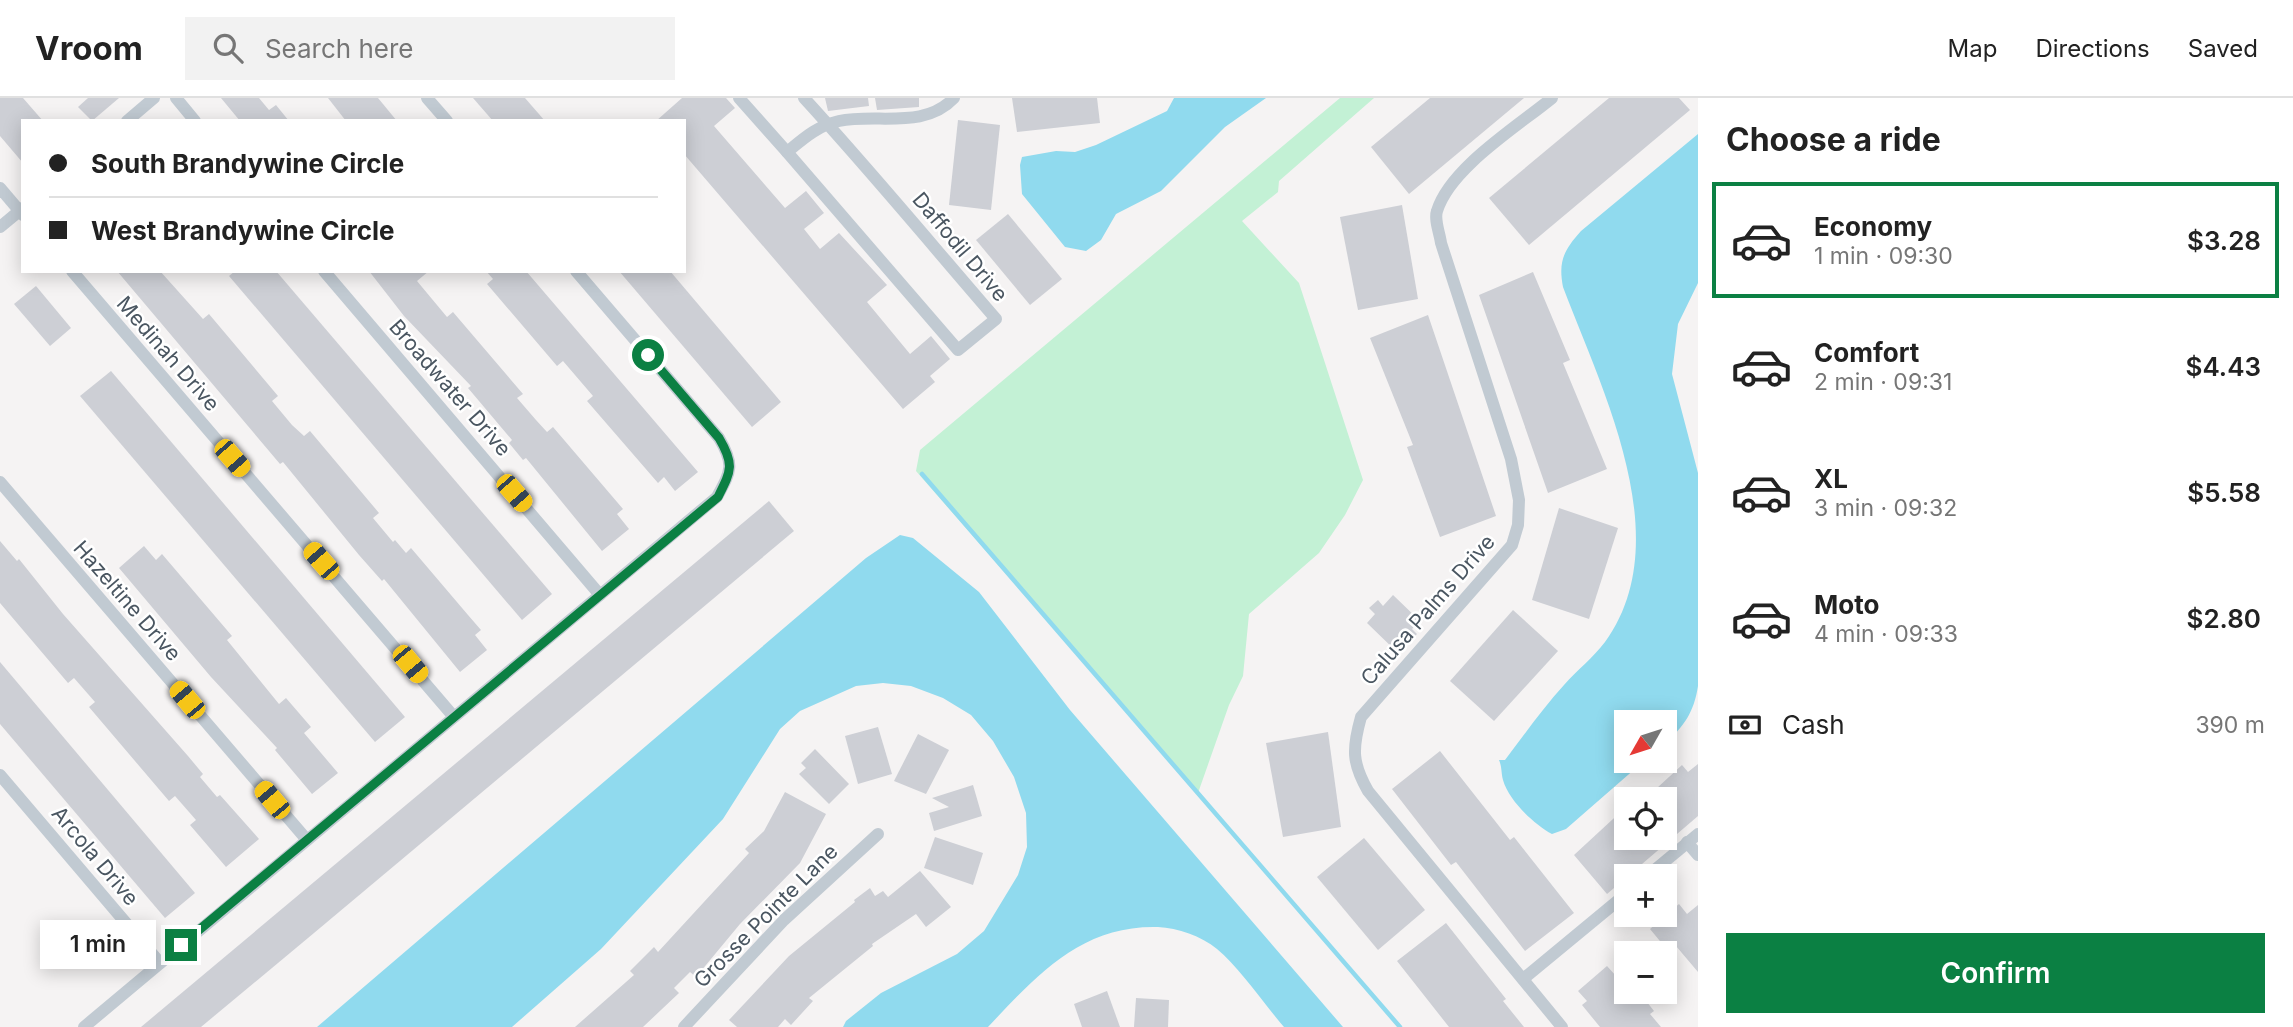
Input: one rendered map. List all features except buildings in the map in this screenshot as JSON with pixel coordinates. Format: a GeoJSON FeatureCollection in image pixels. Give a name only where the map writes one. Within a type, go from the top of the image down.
{"type":"FeatureCollection","features":[{"type":"Feature","properties":{"kind":"street"},"geometry":{"type":"LineString","coordinates":[[129,119],[154,98]]}},
{"type":"Feature","properties":{"kind":"street"},"geometry":{"type":"LineString","coordinates":[[176,98],[193,119]]}},
{"type":"Feature","properties":{"kind":"street"},"geometry":{"type":"LineString","coordinates":[[427,98],[445,119]]}},
{"type":"Feature","properties":{"kind":"street","name":"Daffodil Drive"},"geometry":{"type":"LineString","coordinates":[[739,98],[958,350],[996,319],[804,98]]}},
{"type":"Feature","properties":{"kind":"street"},"geometry":{"type":"LineString","coordinates":[[787,152],[812,130],[839,121],[902,119],[928,115],[954,98]]}},
{"type":"Feature","properties":{"kind":"street","name":"Calusa Palms Drive"},"geometry":{"type":"LineString","coordinates":[[1552,98],[1478,158],[1449,188],[1436,214],[1441,243],[1511,459],[1518,500],[1518,525],[1512,545],[1361,717],[1354,740],[1355,768],[1368,792],[1562,1027]]}},
{"type":"Feature","properties":{"kind":"street"},"geometry":{"type":"LineString","coordinates":[[0,188],[21,210]]}},
{"type":"Feature","properties":{"kind":"street"},"geometry":{"type":"LineString","coordinates":[[0,227],[21,212]]}},
{"type":"Feature","properties":{"kind":"street","name":"Medinah Drive"},"geometry":{"type":"LineString","coordinates":[[74,273],[454,717]]}},
{"type":"Feature","properties":{"kind":"street","name":"Broadwater Drive"},"geometry":{"type":"LineString","coordinates":[[326,273],[600,595]]}},
{"type":"Feature","properties":{"kind":"street"},"geometry":{"type":"LineString","coordinates":[[84,1027],[718,497],[731,470],[728,453],[719,438],[578,273]]}},
{"type":"Feature","properties":{"kind":"street","name":"Hazeltine Drive"},"geometry":{"type":"LineString","coordinates":[[0,482],[307,841]]}},
{"type":"Feature","properties":{"kind":"street","name":"Arcola Drive"},"geometry":{"type":"LineString","coordinates":[[0,775],[160,963]]}},
{"type":"Feature","properties":{"kind":"street","name":"Grosse Pointe Lane"},"geometry":{"type":"LineString","coordinates":[[684,1027],[784,920],[878,834]]}},
{"type":"Feature","properties":{"kind":"street"},"geometry":{"type":"LineString","coordinates":[[1662,864],[1693,838],[1698,855]]}},
{"type":"Feature","properties":{"kind":"street"},"geometry":{"type":"LineString","coordinates":[[1522,979],[1614,904]]}},
{"type":"Feature","properties":{"kind":"green space"},"geometry":{"type":"Polygon","coordinates":[[[1340,98],[1374,98],[1279,181],[1278,192],[1242,221],[1299,283],[1363,480],[1345,515],[1319,553],[1249,614],[1243,676],[1229,705],[1198,793],[916,471],[920,450],[1340,98]]]}},
{"type":"Feature","properties":{"kind":"water"},"geometry":{"type":"Polygon","coordinates":[[[1174,98],[1266,98],[1225,127],[1161,191],[1116,214],[1101,240],[1086,251],[1065,247],[1022,194],[1022,157],[1056,151],[1075,152],[1096,145],[1167,111],[1174,98]]]}},
{"type":"Feature","properties":{"kind":"water"},"geometry":{"type":"Polygon","coordinates":[[[1698,134],[1698,283],[1678,324],[1672,374],[1698,473],[1698,686],[1694,704],[1677,731],[1677,710],[1614,710],[1614,774],[1629,774],[1566,829],[1552,834],[1516,804],[1506,788],[1499,760],[1505,760],[1556,694],[1605,642],[1626,602],[1635,558],[1635,512],[1626,465],[1613,418],[1563,287],[1561,270],[1564,256],[1581,231],[1698,134]]]}},
{"type":"Feature","properties":{"kind":"water"},"geometry":{"type":"Polygon","coordinates":[[[900,535],[913,538],[979,592],[1070,710],[1343,1027],[1284,1027],[1243,976],[1217,949],[1189,933],[1158,927],[1106,934],[1083,944],[1043,972],[988,1027],[843,1027],[846,1021],[881,993],[957,954],[984,931],[1018,875],[1027,847],[1026,813],[1014,777],[993,741],[971,715],[943,698],[911,686],[883,683],[856,686],[800,711],[780,729],[723,819],[601,949],[512,1027],[317,1027],[866,558],[900,535]]]}},
{"type":"Feature","properties":{"kind":"waterway"},"geometry":{"type":"LineString","coordinates":[[922,474],[1400,1027]]}},
{"type":"Feature","properties":{"kind":"route"},"geometry":{"type":"LineString","coordinates":[[181,945],[718,497],[731,470],[728,453],[719,438],[648,355]]}}]}
